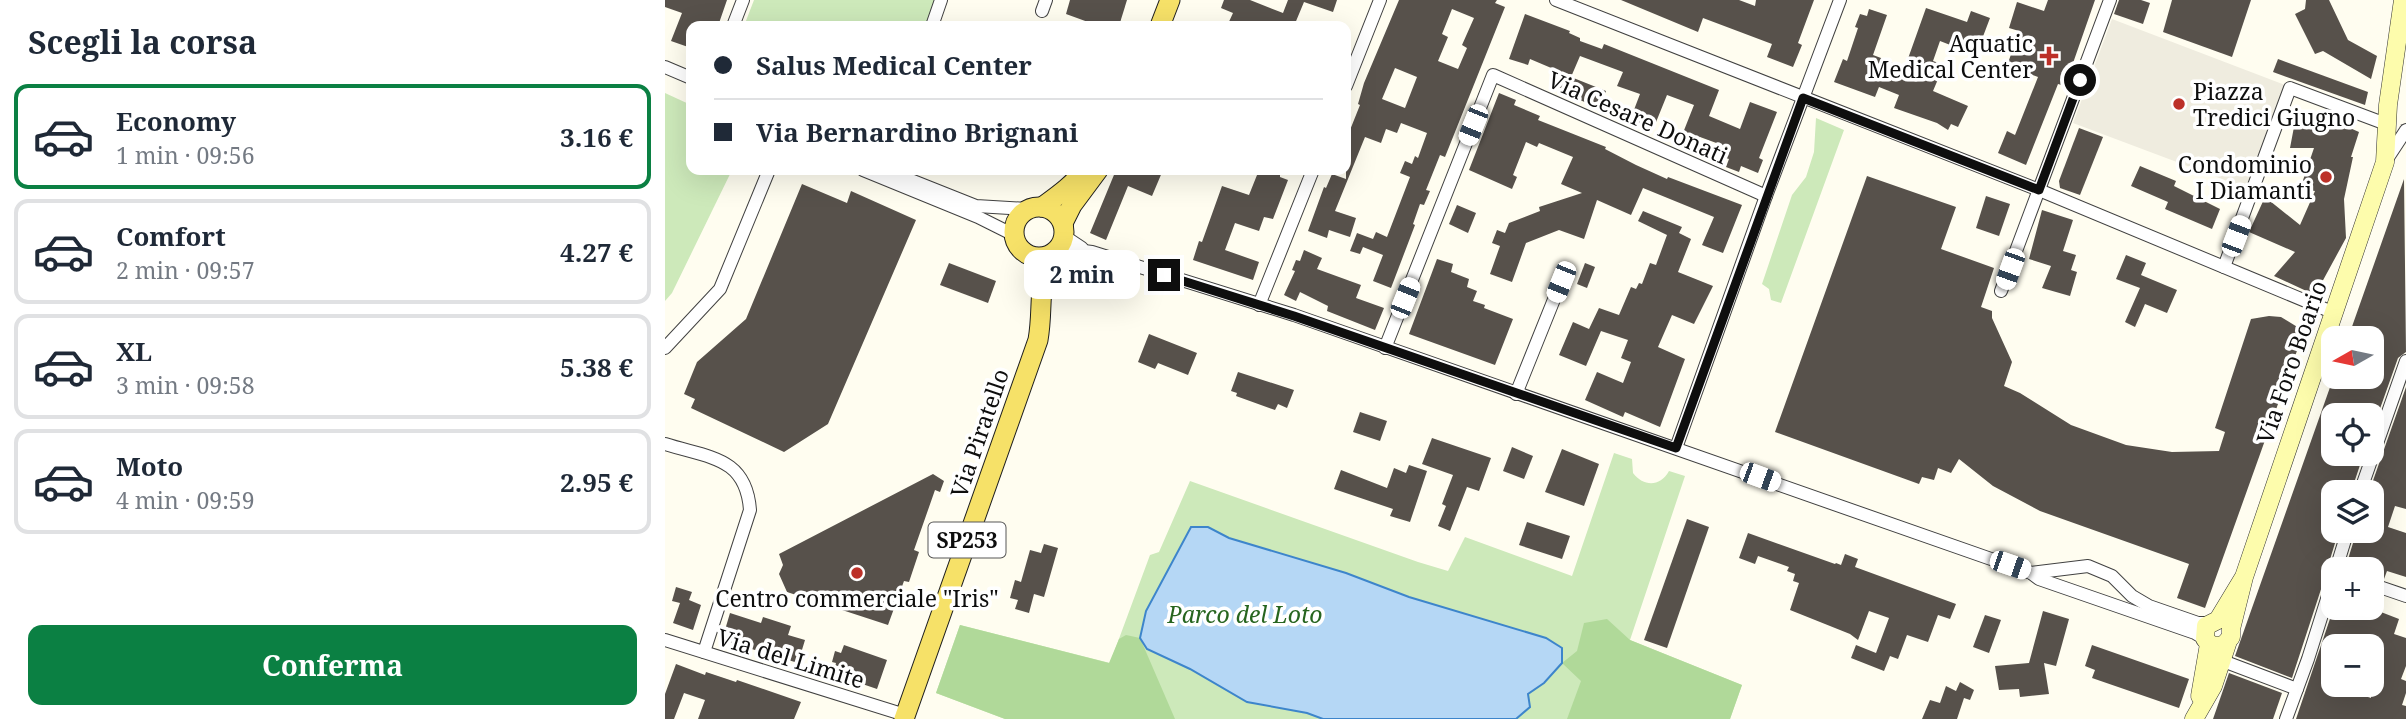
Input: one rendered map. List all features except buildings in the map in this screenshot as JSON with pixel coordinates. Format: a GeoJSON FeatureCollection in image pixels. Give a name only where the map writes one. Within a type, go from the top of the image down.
{"type":"FeatureCollection","features":[{"type":"Feature","properties":{"kind":"main road"},"geometry":{"type":"LineString","coordinates":[[1149,21],[1158,0]]}},
{"type":"Feature","properties":{"kind":"main road"},"geometry":{"type":"LineString","coordinates":[[1162,21],[1170,0]]}},
{"type":"Feature","properties":{"kind":"main road"},"geometry":{"type":"LineString","coordinates":[[1035,208],[1055,212],[1060,240],[1037,257],[1018,243],[1017,220],[1035,208],[1060,194],[1081,175]]}},
{"type":"Feature","properties":{"kind":"main road","name":"Via Piratello"},"geometry":{"type":"LineString","coordinates":[[905,717],[1030,361],[1041,323],[1041,286],[1044,271],[1060,240],[1072,205],[1094,175]]}},
{"type":"Feature","properties":{"kind":"main road","name":"Via Piratello"},"geometry":{"type":"LineString","coordinates":[[1018,243],[1030,276],[1035,311],[1030,361]]}},
{"type":"Feature","properties":{"kind":"street"},"geometry":{"type":"LineString","coordinates":[[735,21],[743,0]]}},
{"type":"Feature","properties":{"kind":"street"},"geometry":{"type":"LineString","coordinates":[[934,21],[941,0]]}},
{"type":"Feature","properties":{"kind":"street"},"geometry":{"type":"LineString","coordinates":[[1351,73],[1380,0]]}},
{"type":"Feature","properties":{"kind":"street"},"geometry":{"type":"LineString","coordinates":[[1556,0],[2039,190],[2332,312]]}},
{"type":"Feature","properties":{"kind":"street"},"geometry":{"type":"LineString","coordinates":[[1676,448],[1840,0]]}},
{"type":"Feature","properties":{"kind":"street"},"geometry":{"type":"LineString","coordinates":[[2001,291],[2110,0]]}},
{"type":"Feature","properties":{"kind":"street","name":"Via Foro Boario"},"geometry":{"type":"LineString","coordinates":[[2385,162],[2386,124],[2403,0]]}},
{"type":"Feature","properties":{"kind":"street"},"geometry":{"type":"LineString","coordinates":[[665,67],[686,76]]}},
{"type":"Feature","properties":{"kind":"street","name":"Via Cesare Donati"},"geometry":{"type":"LineString","coordinates":[[1385,348],[1493,75],[1766,197]]}},
{"type":"Feature","properties":{"kind":"street"},"geometry":{"type":"LineString","coordinates":[[2224,267],[2290,88],[2386,124]]}},
{"type":"Feature","properties":{"kind":"street","name":"Via Foro Boario"},"geometry":{"type":"LineString","coordinates":[[2194,719],[2208,661],[2244,577],[2385,162],[2406,130]]}},
{"type":"Feature","properties":{"kind":"street"},"geometry":{"type":"LineString","coordinates":[[665,348],[720,289],[768,175]]}},
{"type":"Feature","properties":{"kind":"street"},"geometry":{"type":"LineString","coordinates":[[875,175],[978,217],[1018,243]]}},
{"type":"Feature","properties":{"kind":"street"},"geometry":{"type":"LineString","coordinates":[[898,175],[976,206],[1035,208]]}},
{"type":"Feature","properties":{"kind":"street"},"geometry":{"type":"LineString","coordinates":[[1259,305],[1311,175]]}},
{"type":"Feature","properties":{"kind":"street"},"geometry":{"type":"LineString","coordinates":[[1060,240],[1676,448],[2031,573],[2039,579],[2066,589],[2108,603],[2147,611],[2195,633],[2217,637],[2297,689]]}},
{"type":"Feature","properties":{"kind":"street"},"geometry":{"type":"LineString","coordinates":[[1516,394],[1561,282]]}},
{"type":"Feature","properties":{"kind":"street"},"geometry":{"type":"LineString","coordinates":[[2364,480],[2406,360]]}},
{"type":"Feature","properties":{"kind":"street"},"geometry":{"type":"LineString","coordinates":[[665,443],[727,463],[744,480],[750,498],[750,510],[704,652]]}},
{"type":"Feature","properties":{"kind":"street"},"geometry":{"type":"LineString","coordinates":[[2031,573],[2088,566],[2112,576],[2147,611]]}},
{"type":"Feature","properties":{"kind":"street"},"geometry":{"type":"LineString","coordinates":[[2066,589],[2069,568]]}},
{"type":"Feature","properties":{"kind":"street"},"geometry":{"type":"LineString","coordinates":[[2108,603],[2122,586]]}},
{"type":"Feature","properties":{"kind":"street"},"geometry":{"type":"LineString","coordinates":[[2384,588],[2406,596]]}},
{"type":"Feature","properties":{"kind":"street"},"geometry":{"type":"LineString","coordinates":[[2285,719],[2321,616]]}},
{"type":"Feature","properties":{"kind":"street","name":"Via del Limite"},"geometry":{"type":"LineString","coordinates":[[665,640],[905,717]]}},
{"type":"Feature","properties":{"kind":"green space"},"geometry":{"type":"Polygon","coordinates":[[[754,0],[935,0],[928,21],[746,21],[754,0]]]}},
{"type":"Feature","properties":{"kind":"green space"},"geometry":{"type":"Polygon","coordinates":[[[665,93],[686,103],[686,175],[730,175],[672,293],[665,301],[665,93]]]}},
{"type":"Feature","properties":{"kind":"green space"},"geometry":{"type":"Polygon","coordinates":[[[1816,118],[1844,130],[1781,303],[1771,300],[1769,289],[1762,284],[1792,195],[1806,177],[1814,152],[1816,118]]]}},
{"type":"Feature","properties":{"kind":"green space","name":"Parco del Loto"},"geometry":{"type":"Polygon","coordinates":[[[1614,453],[1632,459],[1633,473],[1647,483],[1661,480],[1669,471],[1685,476],[1630,640],[1742,685],[1730,719],[1005,719],[936,693],[960,625],[1110,663],[1150,555],[1159,552],[1190,481],[1448,571],[1465,537],[1572,576],[1614,453]]]}},
{"type":"Feature","properties":{"kind":"green space"},"geometry":{"type":"Polygon","coordinates":[[[1607,619],[1630,640],[1742,685],[1730,719],[1567,719],[1581,681],[1562,663],[1577,651],[1584,623],[1607,619]]]}},
{"type":"Feature","properties":{"kind":"green space"},"geometry":{"type":"Polygon","coordinates":[[[960,625],[1109,663],[1119,639],[1126,635],[1140,638],[1175,719],[1005,719],[936,693],[960,625]]]}},
{"type":"Feature","properties":{"kind":"shaded area","name":"Piazza Tredici Giugno"},"geometry":{"type":"Polygon","coordinates":[[[2112,19],[2285,85],[2246,188],[2073,123],[2112,19]]]}},
{"type":"Feature","properties":{"kind":"water"},"geometry":{"type":"Polygon","coordinates":[[[1191,527],[1208,527],[1229,538],[1346,573],[1409,597],[1546,638],[1562,648],[1562,663],[1544,683],[1528,694],[1530,707],[1516,719],[1323,719],[1307,713],[1247,702],[1190,669],[1147,649],[1140,638],[1146,611],[1191,527]]]}},
{"type":"Feature","properties":{"kind":"place","name":"Aquatic Medical Center"},"geometry":{"type":"Point","coordinates":[2049,56]}},
{"type":"Feature","properties":{"kind":"place","name":"Piazza Tredici Giugno"},"geometry":{"type":"Point","coordinates":[2179,104]}},
{"type":"Feature","properties":{"kind":"place","name":"Condominio I Diamanti"},"geometry":{"type":"Point","coordinates":[2326,177]}},
{"type":"Feature","properties":{"kind":"place","name":"Centro commerciale \"Iris\""},"geometry":{"type":"Point","coordinates":[857,573]}},
{"type":"Feature","properties":{"kind":"route"},"geometry":{"type":"LineString","coordinates":[[1164,275],[1294,316],[1676,448],[1803,98],[2039,190],[2080,80]]}}]}
